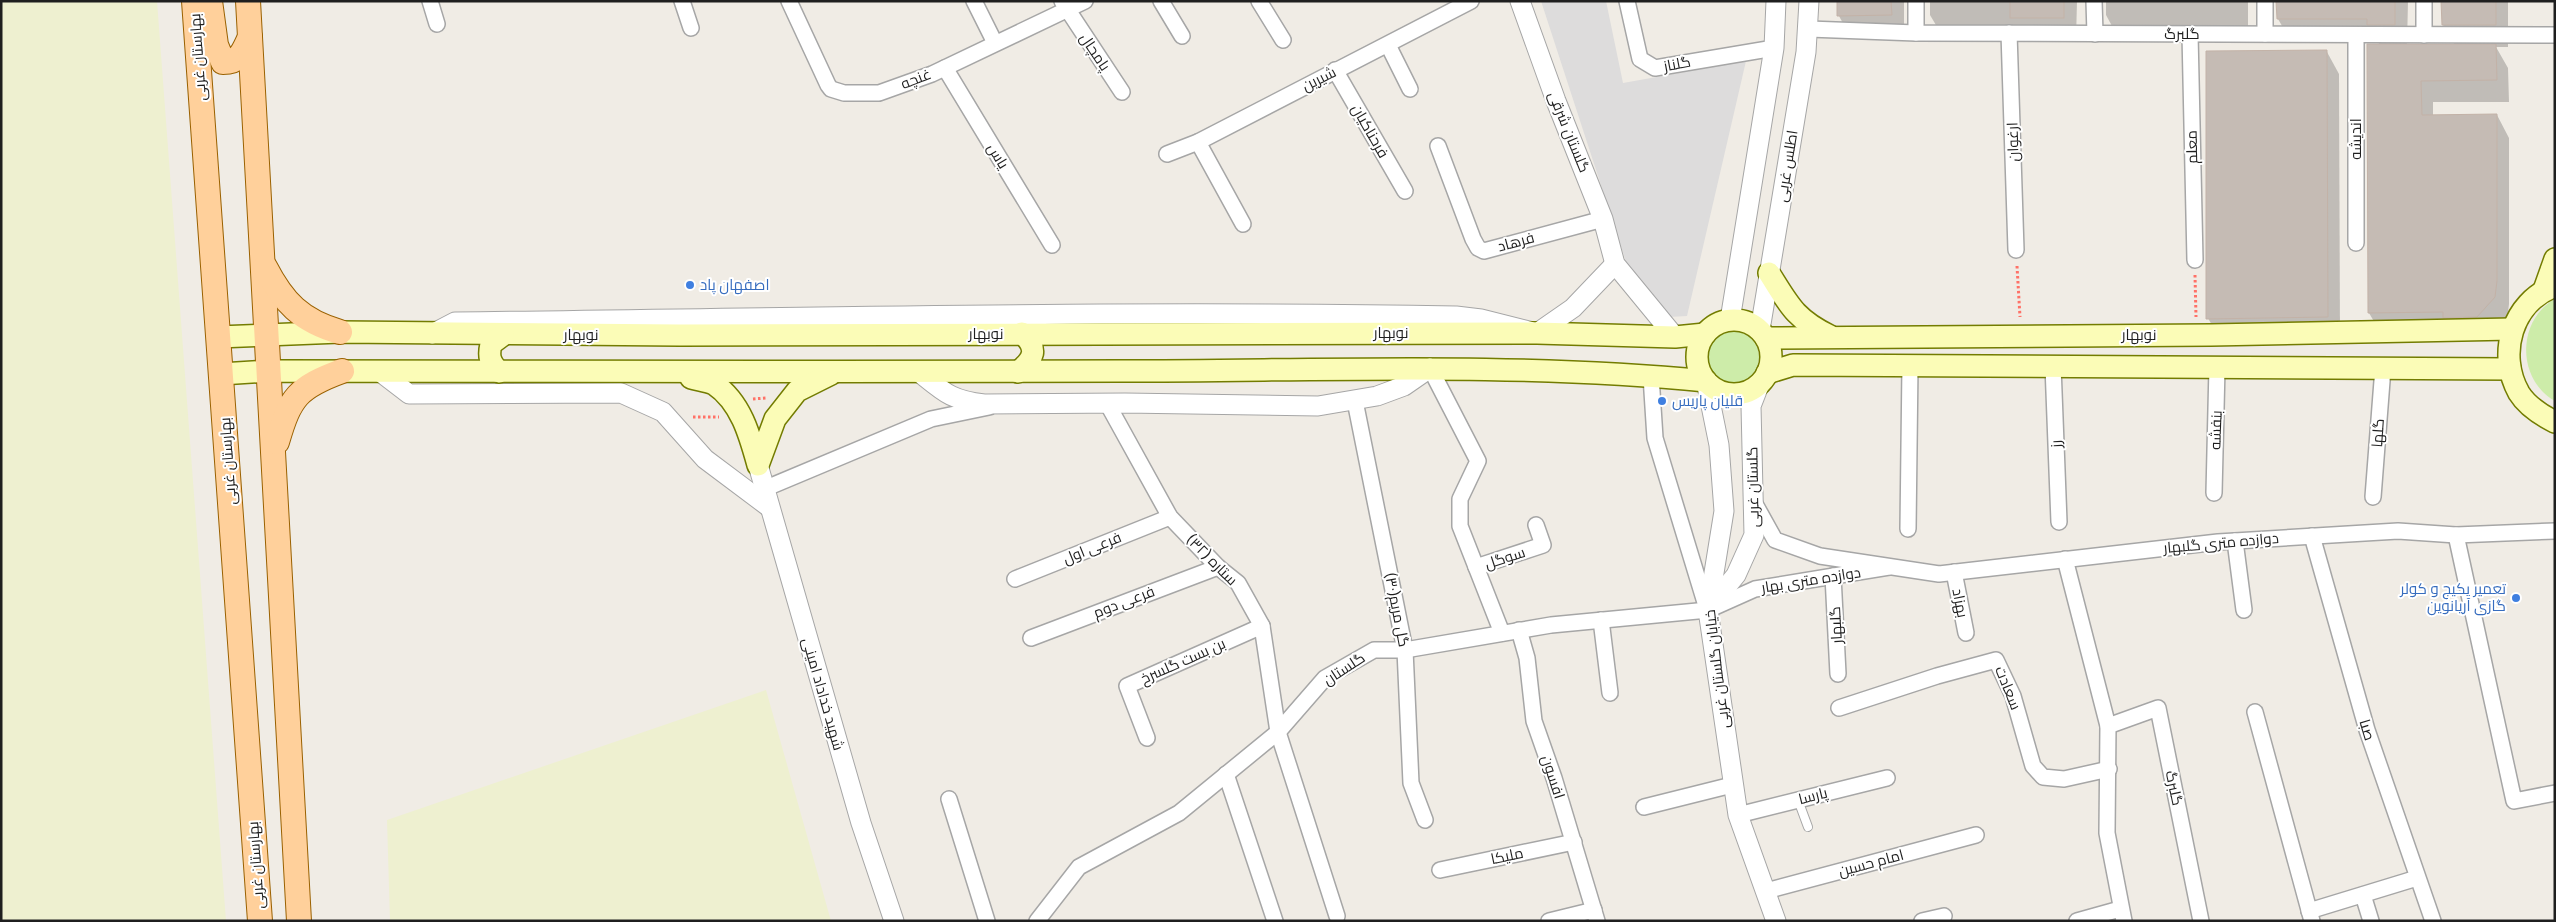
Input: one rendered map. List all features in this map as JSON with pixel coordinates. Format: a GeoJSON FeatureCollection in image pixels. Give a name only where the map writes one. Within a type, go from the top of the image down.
{"type":"FeatureCollection","features":[{"type":"Feature","properties":{"kind":"main road","name":"بهارستان غربی"},"geometry":{"type":"LineString","coordinates":[[194,1],[260,921]]}},
{"type":"Feature","properties":{"kind":"main road"},"geometry":{"type":"LineString","coordinates":[[210,1],[216,45],[223,62],[233,62],[241,56],[250,37]]}},
{"type":"Feature","properties":{"kind":"main road"},"geometry":{"type":"LineString","coordinates":[[248,1],[299,921]]}},
{"type":"Feature","properties":{"kind":"main road"},"geometry":{"type":"LineString","coordinates":[[2555,259],[2549,288],[2525,307],[2512,329],[2508,349],[2510,369],[2520,393],[2538,413],[2555,422]]}},
{"type":"Feature","properties":{"kind":"main road"},"geometry":{"type":"LineString","coordinates":[[262,261],[276,288],[289,303],[316,325],[340,332]]}},
{"type":"Feature","properties":{"kind":"main road"},"geometry":{"type":"LineString","coordinates":[[1769,273],[1790,307],[1808,326],[1830,336]]}},
{"type":"Feature","properties":{"kind":"main road"},"geometry":{"type":"LineString","coordinates":[[1706,381],[1698,363],[1697,352],[1705,334],[1721,322],[1730,320],[1746,322],[1763,334],[1771,355],[1763,378]]}},
{"type":"Feature","properties":{"kind":"main road","name":"نوبهار"},"geometry":{"type":"LineString","coordinates":[[218,337],[340,332],[503,335],[681,326],[855,326],[1022,333],[1537,332],[1675,337],[1705,334]]}},
{"type":"Feature","properties":{"kind":"main road","name":"نوبهار"},"geometry":{"type":"LineString","coordinates":[[1763,334],[1830,336],[2197,335],[2512,329]]}},
{"type":"Feature","properties":{"kind":"main road"},"geometry":{"type":"LineString","coordinates":[[1018,372],[1028,363],[1033,353],[1031,342],[1022,333]]}},
{"type":"Feature","properties":{"kind":"main road"},"geometry":{"type":"LineString","coordinates":[[499,372],[491,364],[488,354],[491,344],[503,335]]}},
{"type":"Feature","properties":{"kind":"main road"},"geometry":{"type":"LineString","coordinates":[[221,374],[269,371],[1018,372],[1430,368],[1650,376],[1706,381],[1723,392],[1733,394],[1743,393],[1763,378],[1793,365],[2510,369]]}},
{"type":"Feature","properties":{"kind":"main road"},"geometry":{"type":"LineString","coordinates":[[274,464],[285,415],[300,393],[313,381],[342,371]]}},
{"type":"Feature","properties":{"kind":"main road"},"geometry":{"type":"LineString","coordinates":[[669,372],[713,384],[733,402],[748,431],[758,465]]}},
{"type":"Feature","properties":{"kind":"main road"},"geometry":{"type":"LineString","coordinates":[[758,465],[775,419],[797,391],[834,372]]}},
{"type":"Feature","properties":{"kind":"street"},"geometry":{"type":"LineString","coordinates":[[430,1],[438,24]]}},
{"type":"Feature","properties":{"kind":"street"},"geometry":{"type":"LineString","coordinates":[[682,1],[692,28]]}},
{"type":"Feature","properties":{"kind":"street","name":"غنچه"},"geometry":{"type":"LineString","coordinates":[[788,1],[831,90],[844,93],[879,93],[944,68],[1065,6],[1085,1]]}},
{"type":"Feature","properties":{"kind":"street"},"geometry":{"type":"LineString","coordinates":[[974,1],[995,43]]}},
{"type":"Feature","properties":{"kind":"street"},"geometry":{"type":"LineString","coordinates":[[1161,1],[1182,36]]}},
{"type":"Feature","properties":{"kind":"street"},"geometry":{"type":"LineString","coordinates":[[1259,1],[1283,40]]}},
{"type":"Feature","properties":{"kind":"street","name":"شیرین"},"geometry":{"type":"LineString","coordinates":[[1167,154],[1198,142],[1471,1]]}},
{"type":"Feature","properties":{"kind":"street","name":"گلستان شرقی"},"geometry":{"type":"LineString","coordinates":[[1520,1],[1556,102],[1604,219],[1616,264],[1675,337]]}},
{"type":"Feature","properties":{"kind":"street","name":"گلناز"},"geometry":{"type":"LineString","coordinates":[[1627,1],[1640,59],[1655,68],[1774,48]]}},
{"type":"Feature","properties":{"kind":"street","name":"اطلس غربی"},"geometry":{"type":"LineString","coordinates":[[1730,320],[1774,48],[1776,1]]}},
{"type":"Feature","properties":{"kind":"street","name":"اطلس غربی"},"geometry":{"type":"LineString","coordinates":[[1763,334],[1769,273],[1809,30],[1809,1]]}},
{"type":"Feature","properties":{"kind":"street"},"geometry":{"type":"LineString","coordinates":[[1916,1],[1916,33]]}},
{"type":"Feature","properties":{"kind":"street"},"geometry":{"type":"LineString","coordinates":[[2094,1],[2094,34]]}},
{"type":"Feature","properties":{"kind":"street"},"geometry":{"type":"LineString","coordinates":[[2265,1],[2265,34]]}},
{"type":"Feature","properties":{"kind":"street"},"geometry":{"type":"LineString","coordinates":[[2424,1],[2424,35]]}},
{"type":"Feature","properties":{"kind":"street","name":"پامچال"},"geometry":{"type":"LineString","coordinates":[[1065,6],[1122,92]]}},
{"type":"Feature","properties":{"kind":"street","name":"گلبرگ"},"geometry":{"type":"LineString","coordinates":[[1809,30],[1916,33],[2555,35]]}},
{"type":"Feature","properties":{"kind":"street","name":"ارغوان"},"geometry":{"type":"LineString","coordinates":[[2009,33],[2016,250]]}},
{"type":"Feature","properties":{"kind":"street","name":"معلم"},"geometry":{"type":"LineString","coordinates":[[2190,34],[2195,260]]}},
{"type":"Feature","properties":{"kind":"street","name":"اندیشه"},"geometry":{"type":"LineString","coordinates":[[2356,35],[2356,243]]}},
{"type":"Feature","properties":{"kind":"street"},"geometry":{"type":"LineString","coordinates":[[1388,44],[1410,89]]}},
{"type":"Feature","properties":{"kind":"street","name":"یاس"},"geometry":{"type":"LineString","coordinates":[[944,68],[1052,245]]}},
{"type":"Feature","properties":{"kind":"street","name":"فرحناکیان"},"geometry":{"type":"LineString","coordinates":[[1335,70],[1404,191]]}},
{"type":"Feature","properties":{"kind":"street"},"geometry":{"type":"LineString","coordinates":[[1198,142],[1243,224]]}},
{"type":"Feature","properties":{"kind":"street","name":"فرهاد"},"geometry":{"type":"LineString","coordinates":[[1438,146],[1473,239],[1478,248],[1484,251],[1604,219]]}},
{"type":"Feature","properties":{"kind":"street"},"geometry":{"type":"LineString","coordinates":[[855,326],[1257,312],[1456,316],[1481,318],[1537,332],[1573,308],[1616,264]]}},
{"type":"Feature","properties":{"kind":"street"},"geometry":{"type":"LineString","coordinates":[[431,335],[455,322],[681,326]]}},
{"type":"Feature","properties":{"kind":"street"},"geometry":{"type":"LineString","coordinates":[[1908,529],[1910,366]]}},
{"type":"Feature","properties":{"kind":"street","name":"رز"},"geometry":{"type":"LineString","coordinates":[[2053,366],[2060,522]]}},
{"type":"Feature","properties":{"kind":"street","name":"بنفشه"},"geometry":{"type":"LineString","coordinates":[[2214,494],[2217,367]]}},
{"type":"Feature","properties":{"kind":"street"},"geometry":{"type":"LineString","coordinates":[[919,372],[949,396],[977,403],[1318,406],[1355,402],[1404,386],[1430,368],[1478,461],[1460,499],[1460,526],[1502,633]]}},
{"type":"Feature","properties":{"kind":"street","name":"گلها"},"geometry":{"type":"LineString","coordinates":[[2373,497],[2383,368]]}},
{"type":"Feature","properties":{"kind":"street"},"geometry":{"type":"LineString","coordinates":[[379,371],[409,394],[621,393],[663,412],[705,459],[769,507]]}},
{"type":"Feature","properties":{"kind":"street"},"geometry":{"type":"LineString","coordinates":[[1650,376],[1655,438],[1708,610]]}},
{"type":"Feature","properties":{"kind":"street","name":"گلستان غربی"},"geometry":{"type":"LineString","coordinates":[[1708,610],[1736,575],[1754,535],[1755,504],[1751,406],[1763,378]]}},
{"type":"Feature","properties":{"kind":"street","name":"خیابان گلستان غربی"},"geometry":{"type":"LineString","coordinates":[[1706,381],[1719,445],[1724,511],[1708,610],[1732,785],[1738,814],[1776,921]]}},
{"type":"Feature","properties":{"kind":"street","name":"گل مریم(۳۰)"},"geometry":{"type":"LineString","coordinates":[[1355,402],[1405,650],[1411,782],[1425,820]]}},
{"type":"Feature","properties":{"kind":"street","name":"ستاره (۳۲)"},"geometry":{"type":"LineString","coordinates":[[1107,403],[1170,517],[1218,567],[1238,583],[1262,626],[1278,732],[1336,916]]}},
{"type":"Feature","properties":{"kind":"street"},"geometry":{"type":"LineString","coordinates":[[764,488],[931,419],[1002,404]]}},
{"type":"Feature","properties":{"kind":"street","name":"شهید خداداد امینی"},"geometry":{"type":"LineString","coordinates":[[758,465],[861,823],[894,921]]}},
{"type":"Feature","properties":{"kind":"street","name":"دوازده متری گلبهار"},"geometry":{"type":"LineString","coordinates":[[1755,504],[1775,540],[1820,556],[1939,574],[2235,541],[2398,531],[2456,534],[2555,530]]}},
{"type":"Feature","properties":{"kind":"street","name":"فرعی اول"},"geometry":{"type":"LineString","coordinates":[[1015,579],[1170,517]]}},
{"type":"Feature","properties":{"kind":"street","name":"سوگل"},"geometry":{"type":"LineString","coordinates":[[1476,567],[1543,545],[1536,525]]}},
{"type":"Feature","properties":{"kind":"street"},"geometry":{"type":"LineString","coordinates":[[2456,534],[2514,801],[2555,793]]}},
{"type":"Feature","properties":{"kind":"street","name":"صبا"},"geometry":{"type":"LineString","coordinates":[[2312,536],[2367,730],[2433,921]]}},
{"type":"Feature","properties":{"kind":"street"},"geometry":{"type":"LineString","coordinates":[[2235,541],[2244,610]]}},
{"type":"Feature","properties":{"kind":"street"},"geometry":{"type":"LineString","coordinates":[[2065,560],[2108,726],[2107,833],[2122,915],[2077,921]]}},
{"type":"Feature","properties":{"kind":"street","name":"فرعی دوم"},"geometry":{"type":"LineString","coordinates":[[1031,638],[1218,567]]}},
{"type":"Feature","properties":{"kind":"street","name":"دوازده متری بهار"},"geometry":{"type":"LineString","coordinates":[[1708,610],[1755,589],[1889,567]]}},
{"type":"Feature","properties":{"kind":"street","name":"بهزاد"},"geometry":{"type":"LineString","coordinates":[[1954,572],[1966,633]]}},
{"type":"Feature","properties":{"kind":"street","name":"گلبهار"},"geometry":{"type":"LineString","coordinates":[[1833,576],[1838,674]]}},
{"type":"Feature","properties":{"kind":"street","name":"گلستان"},"geometry":{"type":"LineString","coordinates":[[1037,921],[1079,867],[1179,814],[1278,732],[1325,678],[1374,650],[1405,650],[1519,630],[1708,610]]}},
{"type":"Feature","properties":{"kind":"street"},"geometry":{"type":"LineString","coordinates":[[1601,620],[1610,693]]}},
{"type":"Feature","properties":{"kind":"street","name":"بن بست گلسرخ"},"geometry":{"type":"LineString","coordinates":[[1147,738],[1127,686],[1262,626]]}},
{"type":"Feature","properties":{"kind":"street","name":"افسون"},"geometry":{"type":"LineString","coordinates":[[1519,630],[1527,658],[1534,722],[1574,842],[1595,915]]}},
{"type":"Feature","properties":{"kind":"street","name":"سعادت"},"geometry":{"type":"LineString","coordinates":[[1839,708],[1962,668],[1996,660],[2013,696],[2033,766],[2043,777],[2064,779],[2109,769]]}},
{"type":"Feature","properties":{"kind":"street","name":"گلبرگ"},"geometry":{"type":"LineString","coordinates":[[2108,726],[2158,708],[2201,921]]}},
{"type":"Feature","properties":{"kind":"street"},"geometry":{"type":"LineString","coordinates":[[2255,712],[2310,916],[2363,895],[2417,878]]}},
{"type":"Feature","properties":{"kind":"street"},"geometry":{"type":"LineString","coordinates":[[1226,774],[1275,921]]}},
{"type":"Feature","properties":{"kind":"street","name":"پارسا"},"geometry":{"type":"LineString","coordinates":[[1738,814],[1887,778]]}},
{"type":"Feature","properties":{"kind":"street"},"geometry":{"type":"LineString","coordinates":[[1644,807],[1732,785]]}},
{"type":"Feature","properties":{"kind":"street"},"geometry":{"type":"LineString","coordinates":[[949,799],[986,921]]}},
{"type":"Feature","properties":{"kind":"street","name":"امام حسین"},"geometry":{"type":"LineString","coordinates":[[1766,892],[1976,835]]}},
{"type":"Feature","properties":{"kind":"street","name":"ملیکا"},"geometry":{"type":"LineString","coordinates":[[1440,870],[1574,842]]}},
{"type":"Feature","properties":{"kind":"street"},"geometry":{"type":"LineString","coordinates":[[2363,895],[2371,921]]}},
{"type":"Feature","properties":{"kind":"street"},"geometry":{"type":"LineString","coordinates":[[1549,921],[1595,915]]}},
{"type":"Feature","properties":{"kind":"street"},"geometry":{"type":"LineString","coordinates":[[1922,921],[1944,916]]}},
{"type":"Feature","properties":{"kind":"lane"},"geometry":{"type":"LineString","coordinates":[[1798,800],[1808,827]]}},
{"type":"Feature","properties":{"kind":"path"},"geometry":{"type":"LineString","coordinates":[[2016,250],[2020,336]]}},
{"type":"Feature","properties":{"kind":"path"},"geometry":{"type":"LineString","coordinates":[[2195,260],[2197,335]]}},
{"type":"Feature","properties":{"kind":"shaded area"},"geometry":{"type":"Polygon","coordinates":[[[1541,1],[1606,1],[1623,83],[1746,61],[1687,316],[1669,317],[1627,265],[1541,1]]]}},
{"type":"Feature","properties":{"kind":"green space"},"geometry":{"type":"Polygon","coordinates":[[[1,1],[157,1],[226,921],[1,921],[1,1]]]}},
{"type":"Feature","properties":{"kind":"green space"},"geometry":{"type":"Polygon","coordinates":[[[2555,299],[2555,401],[2542,391],[2533,379],[2528,365],[2526,350],[2528,335],[2533,321],[2542,309],[2555,299]]]}},
{"type":"Feature","properties":{"kind":"green space"},"geometry":{"type":"Polygon","coordinates":[[[1733,331],[1743,333],[1751,339],[1757,347],[1759,357],[1757,367],[1751,375],[1743,381],[1733,383],[1723,381],[1715,375],[1709,367],[1707,357],[1709,347],[1715,339],[1723,333],[1733,331]]]}},
{"type":"Feature","properties":{"kind":"green space"},"geometry":{"type":"Polygon","coordinates":[[[766,690],[831,921],[390,921],[387,820],[766,690]]]}},
{"type":"Feature","properties":{"kind":"building"},"geometry":{"type":"Polygon","coordinates":[[[1837,1],[1891,1],[1892,15],[1837,16],[1837,1]]]}},
{"type":"Feature","properties":{"kind":"building"},"geometry":{"type":"Polygon","coordinates":[[[2010,1],[2064,1],[2064,18],[2010,18],[2010,1]]]}},
{"type":"Feature","properties":{"kind":"building"},"geometry":{"type":"Polygon","coordinates":[[[2276,1],[2395,1],[2395,25],[2367,25],[2367,19],[2277,19],[2276,1]]]}},
{"type":"Feature","properties":{"kind":"building"},"geometry":{"type":"Polygon","coordinates":[[[2441,1],[2496,1],[2496,25],[2442,25],[2441,1]]]}},
{"type":"Feature","properties":{"kind":"building"},"geometry":{"type":"Polygon","coordinates":[[[2367,44],[2496,44],[2497,80],[2421,81],[2422,115],[2497,114],[2497,281],[2495,297],[2477,317],[2443,318],[2443,312],[2368,313],[2367,44]]]}},
{"type":"Feature","properties":{"kind":"building"},"geometry":{"type":"Polygon","coordinates":[[[2327,50],[2328,317],[2206,319],[2206,51],[2327,50]]]}},
{"type":"Feature","properties":{"kind":"place","name":"اصفهان پاد"},"geometry":{"type":"Point","coordinates":[690,285]}},
{"type":"Feature","properties":{"kind":"place","name":"قلیان پاریس"},"geometry":{"type":"Point","coordinates":[1662,401]}},
{"type":"Feature","properties":{"kind":"place","name":"تعمیر پکیج و کولر گازی آریانوین"},"geometry":{"type":"Point","coordinates":[2516,598]}}]}
